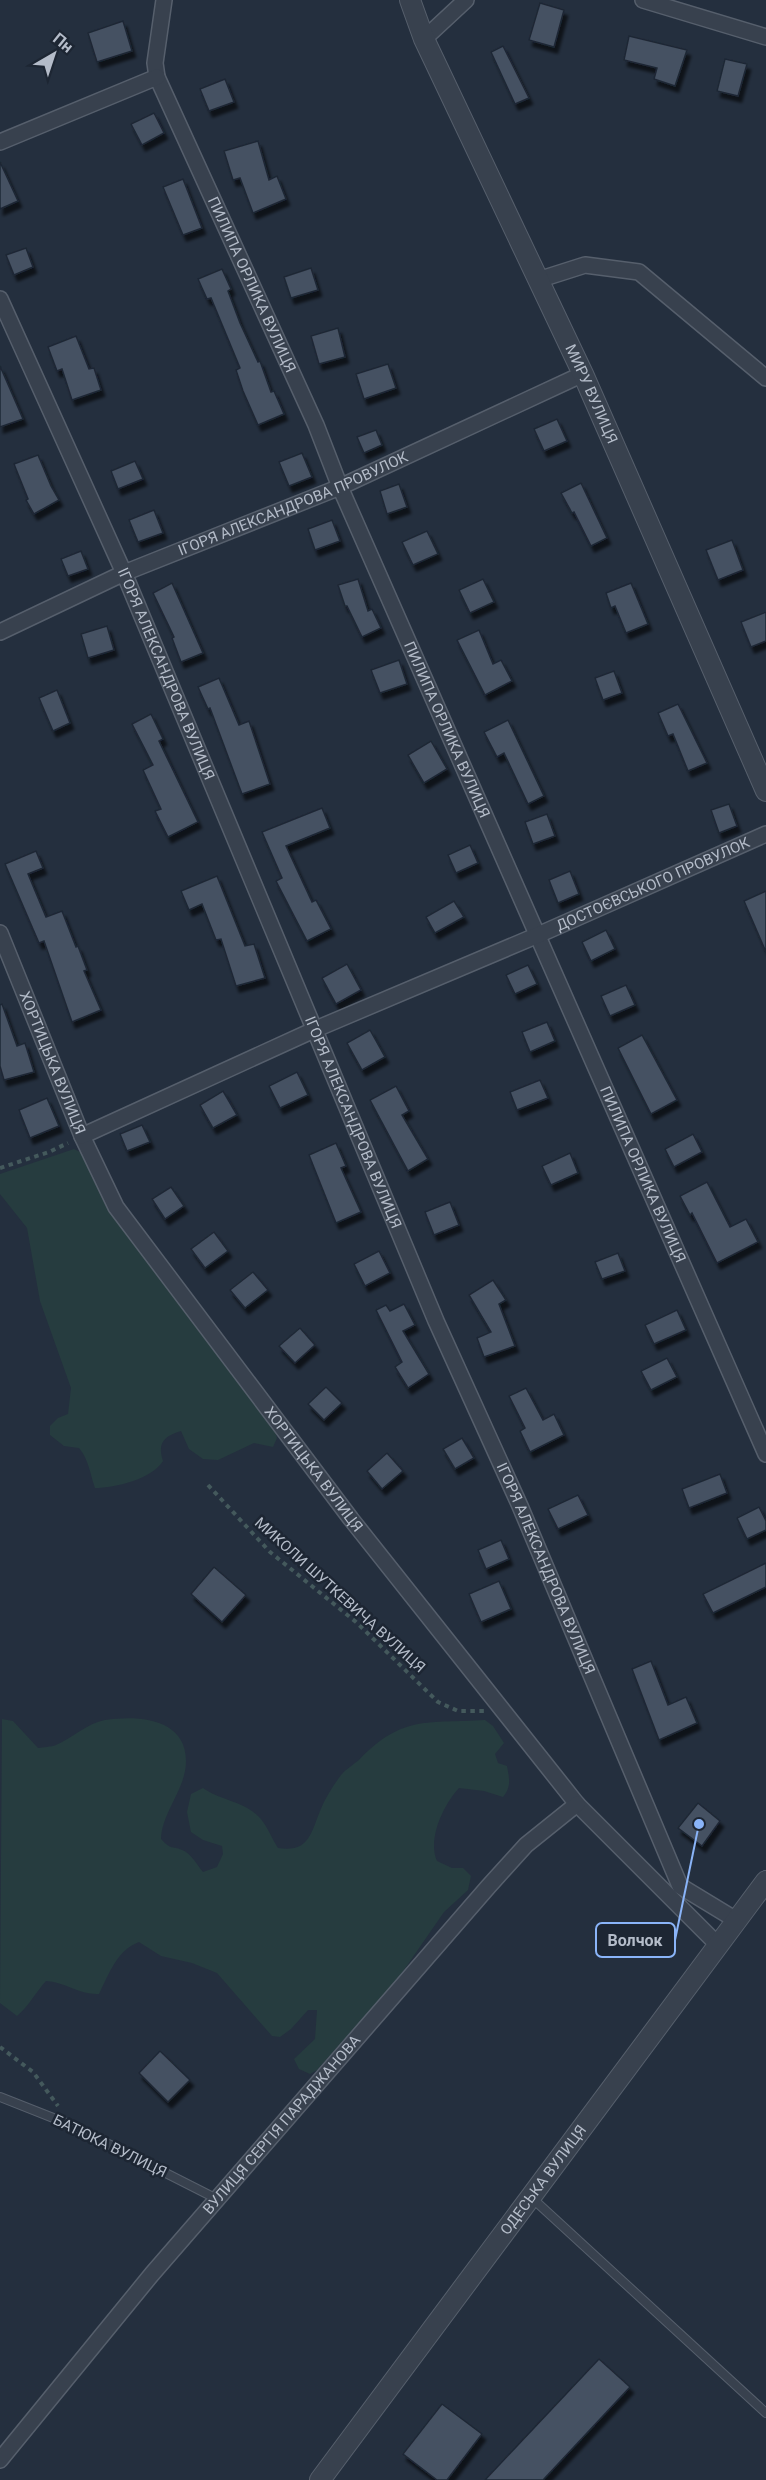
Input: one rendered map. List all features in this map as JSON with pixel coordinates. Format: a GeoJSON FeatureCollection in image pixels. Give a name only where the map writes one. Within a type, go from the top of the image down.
{"type":"FeatureCollection","features":[{"type":"Feature","properties":{"kind":"street","name":"ПИЛИПА ОРЛИКА ВУЛИЦЯ"},"geometry":{"type":"LineString","coordinates":[[165,0],[155,63],[157,77],[299,389],[340,487],[766,1454]]}},
{"type":"Feature","properties":{"kind":"street","name":"МИРУ ВУЛИЦЯ"},"geometry":{"type":"LineString","coordinates":[[410,0],[424,39],[583,374],[766,791]]}},
{"type":"Feature","properties":{"kind":"street"},"geometry":{"type":"LineString","coordinates":[[424,39],[466,0]]}},
{"type":"Feature","properties":{"kind":"street"},"geometry":{"type":"LineString","coordinates":[[643,0],[766,37]]}},
{"type":"Feature","properties":{"kind":"street"},"geometry":{"type":"LineString","coordinates":[[0,142],[157,77]]}},
{"type":"Feature","properties":{"kind":"street"},"geometry":{"type":"LineString","coordinates":[[538,280],[585,265],[639,272],[766,378]]}},
{"type":"Feature","properties":{"kind":"street","name":"ІГОРЯ АЛЕКСАНДРОВА ВУЛИЦЯ"},"geometry":{"type":"LineString","coordinates":[[0,299],[124,573],[436,1321],[520,1506],[680,1886],[736,1920]]}},
{"type":"Feature","properties":{"kind":"street","name":"ІГОРЯ АЛЕКСАНДРОВА ПРОВУЛОК"},"geometry":{"type":"LineString","coordinates":[[0,632],[124,573],[340,487],[583,374]]}},
{"type":"Feature","properties":{"kind":"street","name":"ДОСТОЄВСЬКОГО ПРОВУЛОК"},"geometry":{"type":"LineString","coordinates":[[82,1136],[316,1029],[538,935],[766,834]]}},
{"type":"Feature","properties":{"kind":"street","name":"ХОРТИЦЬКА ВУЛИЦЯ"},"geometry":{"type":"LineString","coordinates":[[0,933],[82,1136],[116,1207],[351,1519],[577,1804],[717,1944]]}},
{"type":"Feature","properties":{"kind":"street","name":"ВУЛИЦЯ СЕРГІЯ ПАРАДЖАНОВА"},"geometry":{"type":"LineString","coordinates":[[0,2460],[152,2274],[526,1845],[577,1804]]}},
{"type":"Feature","properties":{"kind":"street","name":"ОДЕСЬКА ВУЛИЦЯ"},"geometry":{"type":"LineString","coordinates":[[320,2480],[766,1881]]}},
{"type":"Feature","properties":{"kind":"lane","name":"БАТЮКА ВУЛИЦЯ"},"geometry":{"type":"LineString","coordinates":[[0,2097],[71,2125],[217,2199]]}},
{"type":"Feature","properties":{"kind":"lane"},"geometry":{"type":"LineString","coordinates":[[531,2197],[766,2413]]}},
{"type":"Feature","properties":{"kind":"path"},"geometry":{"type":"LineString","coordinates":[[0,1168],[50,1152],[82,1136]]}},
{"type":"Feature","properties":{"kind":"path","name":"МИКОЛИ ШУТКЕВИЧА ВУЛИЦЯ"},"geometry":{"type":"LineString","coordinates":[[208,1485],[270,1552],[356,1622],[438,1702],[458,1711],[481,1712],[499,1707]]}},
{"type":"Feature","properties":{"kind":"path"},"geometry":{"type":"LineString","coordinates":[[0,2048],[33,2072],[71,2125]]}},
{"type":"Feature","properties":{"kind":"green space"},"geometry":{"type":"Polygon","coordinates":[[[74,1149],[84,1154],[272,1423],[277,1438],[273,1447],[254,1443],[218,1460],[203,1459],[189,1449],[181,1431],[170,1435],[163,1441],[161,1455],[163,1461],[151,1473],[122,1484],[95,1488],[87,1462],[79,1448],[64,1446],[50,1435],[50,1426],[58,1418],[68,1414],[71,1388],[40,1301],[27,1228],[0,1194],[0,1174],[74,1149]]]}},
{"type":"Feature","properties":{"kind":"green space"},"geometry":{"type":"Polygon","coordinates":[[[2,1719],[13,1721],[38,1748],[56,1745],[92,1724],[105,1720],[145,1719],[169,1728],[178,1736],[184,1747],[186,1761],[182,1781],[165,1819],[161,1839],[188,1854],[203,1872],[217,1867],[223,1854],[222,1846],[203,1840],[191,1832],[187,1812],[191,1794],[203,1788],[245,1807],[261,1819],[278,1848],[296,1847],[303,1844],[311,1834],[324,1801],[341,1775],[389,1735],[417,1724],[485,1720],[493,1726],[504,1743],[495,1754],[498,1763],[507,1766],[509,1786],[503,1797],[484,1791],[459,1788],[453,1795],[439,1822],[434,1852],[437,1861],[452,1868],[463,1868],[471,1876],[468,1890],[444,1912],[397,1980],[317,2070],[310,2074],[299,2069],[294,2059],[315,2039],[317,2010],[308,2010],[291,2029],[280,2037],[272,2036],[217,1973],[192,1963],[161,1956],[139,1942],[119,1957],[99,1994],[85,1993],[46,1981],[17,2016],[0,2003],[2,1719]]]}},
{"type":"Feature","properties":{"kind":"building"},"geometry":{"type":"Polygon","coordinates":[[[540,3],[564,10],[554,47],[529,40],[540,3]]]}},
{"type":"Feature","properties":{"kind":"building"},"geometry":{"type":"Polygon","coordinates":[[[123,21],[132,51],[97,62],[88,33],[123,21]]]}},
{"type":"Feature","properties":{"kind":"building"},"geometry":{"type":"Polygon","coordinates":[[[629,36],[687,50],[675,86],[654,79],[657,68],[624,60],[629,36]]]}},
{"type":"Feature","properties":{"kind":"building"},"geometry":{"type":"Polygon","coordinates":[[[503,46],[529,98],[515,104],[491,52],[503,46]]]}},
{"type":"Feature","properties":{"kind":"building"},"geometry":{"type":"Polygon","coordinates":[[[725,59],[747,64],[738,96],[717,91],[725,59]]]}},
{"type":"Feature","properties":{"kind":"building"},"geometry":{"type":"Polygon","coordinates":[[[225,79],[234,102],[209,111],[200,89],[225,79]]]}},
{"type":"Feature","properties":{"kind":"building"},"geometry":{"type":"Polygon","coordinates":[[[154,113],[164,133],[142,145],[131,124],[154,113]]]}},
{"type":"Feature","properties":{"kind":"building"},"geometry":{"type":"Polygon","coordinates":[[[258,141],[269,180],[277,176],[286,199],[253,213],[240,178],[233,180],[224,151],[258,141]]]}},
{"type":"Feature","properties":{"kind":"building"},"geometry":{"type":"Polygon","coordinates":[[[0,162],[18,201],[0,209],[0,162]]]}},
{"type":"Feature","properties":{"kind":"building"},"geometry":{"type":"Polygon","coordinates":[[[183,179],[202,228],[183,235],[163,187],[183,179]]]}},
{"type":"Feature","properties":{"kind":"building"},"geometry":{"type":"Polygon","coordinates":[[[26,248],[33,267],[14,275],[6,255],[26,248]]]}},
{"type":"Feature","properties":{"kind":"building"},"geometry":{"type":"Polygon","coordinates":[[[311,268],[318,290],[291,298],[284,277],[311,268]]]}},
{"type":"Feature","properties":{"kind":"building"},"geometry":{"type":"Polygon","coordinates":[[[222,269],[231,289],[228,291],[240,323],[258,362],[260,361],[271,392],[274,391],[284,414],[258,425],[236,370],[240,368],[211,298],[207,299],[198,279],[222,269]]]}},
{"type":"Feature","properties":{"kind":"building"},"geometry":{"type":"Polygon","coordinates":[[[338,328],[345,357],[319,364],[311,336],[338,328]]]}},
{"type":"Feature","properties":{"kind":"building"},"geometry":{"type":"Polygon","coordinates":[[[76,336],[89,369],[94,368],[101,390],[72,400],[62,369],[57,371],[48,347],[76,336]]]}},
{"type":"Feature","properties":{"kind":"building"},"geometry":{"type":"Polygon","coordinates":[[[388,364],[396,388],[364,399],[356,374],[388,364]]]}},
{"type":"Feature","properties":{"kind":"building"},"geometry":{"type":"Polygon","coordinates":[[[0,366],[23,419],[0,427],[0,366]]]}},
{"type":"Feature","properties":{"kind":"building"},"geometry":{"type":"Polygon","coordinates":[[[557,419],[567,441],[544,451],[534,429],[557,419]]]}},
{"type":"Feature","properties":{"kind":"building"},"geometry":{"type":"Polygon","coordinates":[[[376,430],[382,445],[364,453],[357,437],[376,430]]]}},
{"type":"Feature","properties":{"kind":"building"},"geometry":{"type":"Polygon","coordinates":[[[302,453],[312,477],[289,486],[279,462],[302,453]]]}},
{"type":"Feature","properties":{"kind":"building"},"geometry":{"type":"Polygon","coordinates":[[[38,455],[59,500],[34,514],[26,500],[28,499],[14,464],[38,455]]]}},
{"type":"Feature","properties":{"kind":"building"},"geometry":{"type":"Polygon","coordinates":[[[135,461],[143,479],[118,489],[111,471],[135,461]]]}},
{"type":"Feature","properties":{"kind":"building"},"geometry":{"type":"Polygon","coordinates":[[[581,483],[607,538],[591,546],[574,512],[572,513],[561,493],[581,483]]]}},
{"type":"Feature","properties":{"kind":"building"},"geometry":{"type":"Polygon","coordinates":[[[399,484],[407,507],[387,514],[380,491],[399,484]]]}},
{"type":"Feature","properties":{"kind":"building"},"geometry":{"type":"Polygon","coordinates":[[[154,510],[163,533],[138,542],[129,520],[154,510]]]}},
{"type":"Feature","properties":{"kind":"building"},"geometry":{"type":"Polygon","coordinates":[[[332,520],[340,541],[315,550],[308,529],[332,520]]]}},
{"type":"Feature","properties":{"kind":"building"},"geometry":{"type":"Polygon","coordinates":[[[427,531],[438,554],[413,565],[402,542],[427,531]]]}},
{"type":"Feature","properties":{"kind":"building"},"geometry":{"type":"Polygon","coordinates":[[[732,540],[743,570],[718,580],[706,550],[732,540]]]}},
{"type":"Feature","properties":{"kind":"building"},"geometry":{"type":"Polygon","coordinates":[[[81,551],[88,569],[68,576],[61,559],[81,551]]]}},
{"type":"Feature","properties":{"kind":"building"},"geometry":{"type":"Polygon","coordinates":[[[358,579],[368,611],[372,609],[381,628],[362,637],[345,606],[338,585],[358,579]]]}},
{"type":"Feature","properties":{"kind":"building"},"geometry":{"type":"Polygon","coordinates":[[[483,579],[494,602],[470,613],[459,590],[483,579]]]}},
{"type":"Feature","properties":{"kind":"building"},"geometry":{"type":"Polygon","coordinates":[[[172,583],[203,653],[181,662],[172,638],[174,637],[153,593],[172,583]]]}},
{"type":"Feature","properties":{"kind":"building"},"geometry":{"type":"Polygon","coordinates":[[[631,583],[648,624],[626,633],[615,606],[611,608],[606,593],[631,583]]]}},
{"type":"Feature","properties":{"kind":"building"},"geometry":{"type":"Polygon","coordinates":[[[766,612],[766,641],[751,647],[741,622],[766,612]]]}},
{"type":"Feature","properties":{"kind":"building"},"geometry":{"type":"Polygon","coordinates":[[[107,626],[114,650],[88,658],[81,634],[107,626]]]}},
{"type":"Feature","properties":{"kind":"building"},"geometry":{"type":"Polygon","coordinates":[[[479,630],[493,664],[501,660],[512,681],[485,695],[457,640],[479,630]]]}},
{"type":"Feature","properties":{"kind":"building"},"geometry":{"type":"Polygon","coordinates":[[[399,660],[407,684],[380,693],[371,670],[399,660]]]}},
{"type":"Feature","properties":{"kind":"building"},"geometry":{"type":"Polygon","coordinates":[[[614,671],[622,693],[603,700],[595,678],[614,671]]]}},
{"type":"Feature","properties":{"kind":"building"},"geometry":{"type":"Polygon","coordinates":[[[219,678],[239,725],[249,721],[270,784],[242,794],[210,708],[208,709],[198,687],[219,678]]]}},
{"type":"Feature","properties":{"kind":"building"},"geometry":{"type":"Polygon","coordinates":[[[57,690],[70,723],[53,731],[39,698],[57,690]]]}},
{"type":"Feature","properties":{"kind":"building"},"geometry":{"type":"Polygon","coordinates":[[[678,704],[707,763],[688,771],[673,734],[668,736],[658,713],[678,704]]]}},
{"type":"Feature","properties":{"kind":"building"},"geometry":{"type":"Polygon","coordinates":[[[151,714],[163,739],[159,741],[198,822],[168,837],[155,811],[161,809],[143,770],[153,765],[132,724],[151,714]]]}},
{"type":"Feature","properties":{"kind":"building"},"geometry":{"type":"Polygon","coordinates":[[[508,720],[544,796],[528,804],[504,753],[497,757],[484,732],[508,720]]]}},
{"type":"Feature","properties":{"kind":"building"},"geometry":{"type":"Polygon","coordinates":[[[431,741],[447,769],[424,783],[408,755],[431,741]]]}},
{"type":"Feature","properties":{"kind":"building"},"geometry":{"type":"Polygon","coordinates":[[[729,804],[737,826],[719,833],[711,810],[729,804]]]}},
{"type":"Feature","properties":{"kind":"building"},"geometry":{"type":"Polygon","coordinates":[[[322,808],[330,828],[286,846],[312,902],[316,900],[331,929],[307,941],[276,881],[282,878],[262,832],[322,808]]]}},
{"type":"Feature","properties":{"kind":"building"},"geometry":{"type":"Polygon","coordinates":[[[547,814],[555,836],[533,844],[525,822],[547,814]]]}},
{"type":"Feature","properties":{"kind":"building"},"geometry":{"type":"Polygon","coordinates":[[[470,845],[478,863],[456,873],[448,855],[470,845]]]}},
{"type":"Feature","properties":{"kind":"building"},"geometry":{"type":"Polygon","coordinates":[[[36,851],[43,868],[28,874],[46,917],[62,911],[76,947],[78,946],[87,970],[84,971],[101,1010],[72,1022],[44,941],[39,943],[5,864],[36,851]]]}},
{"type":"Feature","properties":{"kind":"building"},"geometry":{"type":"Polygon","coordinates":[[[570,871],[579,894],[558,903],[549,880],[570,871]]]}},
{"type":"Feature","properties":{"kind":"building"},"geometry":{"type":"Polygon","coordinates":[[[217,876],[245,946],[254,944],[265,978],[236,986],[221,939],[216,940],[202,904],[189,910],[181,891],[217,876]]]}},
{"type":"Feature","properties":{"kind":"building"},"geometry":{"type":"Polygon","coordinates":[[[766,891],[766,952],[744,901],[766,891]]]}},
{"type":"Feature","properties":{"kind":"building"},"geometry":{"type":"Polygon","coordinates":[[[454,901],[464,917],[435,933],[426,917],[454,901]]]}},
{"type":"Feature","properties":{"kind":"building"},"geometry":{"type":"Polygon","coordinates":[[[606,930],[615,949],[591,961],[582,942],[606,930]]]}},
{"type":"Feature","properties":{"kind":"building"},"geometry":{"type":"Polygon","coordinates":[[[347,964],[361,990],[336,1004],[322,978],[347,964]]]}},
{"type":"Feature","properties":{"kind":"building"},"geometry":{"type":"Polygon","coordinates":[[[528,965],[537,984],[515,994],[506,975],[528,965]]]}},
{"type":"Feature","properties":{"kind":"building"},"geometry":{"type":"Polygon","coordinates":[[[626,985],[635,1005],[610,1016],[601,996],[626,985]]]}},
{"type":"Feature","properties":{"kind":"building"},"geometry":{"type":"Polygon","coordinates":[[[2,1004],[17,1046],[25,1043],[34,1072],[4,1080],[0,1066],[0,1005],[2,1004]]]}},
{"type":"Feature","properties":{"kind":"building"},"geometry":{"type":"Polygon","coordinates":[[[547,1022],[555,1041],[530,1052],[522,1032],[547,1022]]]}},
{"type":"Feature","properties":{"kind":"building"},"geometry":{"type":"Polygon","coordinates":[[[370,1030],[385,1057],[362,1070],[347,1043],[370,1030]]]}},
{"type":"Feature","properties":{"kind":"building"},"geometry":{"type":"Polygon","coordinates":[[[642,1035],[677,1100],[651,1114],[618,1048],[642,1035]]]}},
{"type":"Feature","properties":{"kind":"building"},"geometry":{"type":"Polygon","coordinates":[[[297,1072],[308,1095],[280,1108],[269,1086],[297,1072]]]}},
{"type":"Feature","properties":{"kind":"building"},"geometry":{"type":"Polygon","coordinates":[[[540,1080],[548,1098],[517,1110],[510,1092],[540,1080]]]}},
{"type":"Feature","properties":{"kind":"building"},"geometry":{"type":"Polygon","coordinates":[[[396,1086],[409,1111],[402,1115],[428,1159],[408,1171],[370,1100],[396,1086]]]}},
{"type":"Feature","properties":{"kind":"building"},"geometry":{"type":"Polygon","coordinates":[[[223,1091],[237,1115],[213,1128],[200,1105],[223,1091]]]}},
{"type":"Feature","properties":{"kind":"building"},"geometry":{"type":"Polygon","coordinates":[[[47,1098],[59,1126],[30,1138],[19,1110],[47,1098]]]}},
{"type":"Feature","properties":{"kind":"building"},"geometry":{"type":"Polygon","coordinates":[[[142,1125],[150,1142],[127,1151],[120,1134],[142,1125]]]}},
{"type":"Feature","properties":{"kind":"building"},"geometry":{"type":"Polygon","coordinates":[[[693,1134],[702,1152],[674,1167],[665,1149],[693,1134]]]}},
{"type":"Feature","properties":{"kind":"building"},"geometry":{"type":"Polygon","coordinates":[[[336,1143],[346,1166],[341,1168],[361,1212],[336,1223],[309,1155],[336,1143]]]}},
{"type":"Feature","properties":{"kind":"building"},"geometry":{"type":"Polygon","coordinates":[[[570,1153],[578,1173],[551,1185],[542,1166],[570,1153]]]}},
{"type":"Feature","properties":{"kind":"building"},"geometry":{"type":"Polygon","coordinates":[[[707,1182],[730,1227],[746,1219],[758,1242],[717,1263],[692,1213],[690,1215],[680,1196],[707,1182]]]}},
{"type":"Feature","properties":{"kind":"building"},"geometry":{"type":"Polygon","coordinates":[[[171,1187],[184,1206],[165,1219],[152,1199],[171,1187]]]}},
{"type":"Feature","properties":{"kind":"building"},"geometry":{"type":"Polygon","coordinates":[[[450,1202],[459,1225],[434,1235],[425,1212],[450,1202]]]}},
{"type":"Feature","properties":{"kind":"building"},"geometry":{"type":"Polygon","coordinates":[[[214,1232],[228,1251],[205,1268],[191,1249],[214,1232]]]}},
{"type":"Feature","properties":{"kind":"building"},"geometry":{"type":"Polygon","coordinates":[[[379,1251],[390,1273],[365,1286],[354,1264],[379,1251]]]}},
{"type":"Feature","properties":{"kind":"building"},"geometry":{"type":"Polygon","coordinates":[[[618,1253],[625,1271],[602,1279],[595,1262],[618,1253]]]}},
{"type":"Feature","properties":{"kind":"building"},"geometry":{"type":"Polygon","coordinates":[[[253,1272],[268,1290],[245,1308],[230,1290],[253,1272]]]}},
{"type":"Feature","properties":{"kind":"building"},"geometry":{"type":"Polygon","coordinates":[[[493,1280],[506,1300],[499,1304],[515,1346],[484,1357],[477,1338],[491,1332],[469,1295],[493,1280]]]}},
{"type":"Feature","properties":{"kind":"building"},"geometry":{"type":"Polygon","coordinates":[[[404,1304],[415,1325],[403,1331],[429,1374],[408,1388],[395,1367],[402,1362],[376,1310],[386,1305],[390,1311],[404,1304]]]}},
{"type":"Feature","properties":{"kind":"building"},"geometry":{"type":"Polygon","coordinates":[[[677,1310],[686,1330],[654,1344],[645,1325],[677,1310]]]}},
{"type":"Feature","properties":{"kind":"building"},"geometry":{"type":"Polygon","coordinates":[[[300,1328],[315,1345],[295,1363],[279,1346],[300,1328]]]}},
{"type":"Feature","properties":{"kind":"building"},"geometry":{"type":"Polygon","coordinates":[[[667,1358],[677,1377],[651,1390],[641,1371],[667,1358]]]}},
{"type":"Feature","properties":{"kind":"building"},"geometry":{"type":"Polygon","coordinates":[[[326,1387],[342,1403],[324,1420],[308,1404],[326,1387]]]}},
{"type":"Feature","properties":{"kind":"building"},"geometry":{"type":"Polygon","coordinates":[[[526,1388],[543,1420],[554,1414],[564,1435],[530,1452],[520,1431],[525,1428],[509,1396],[526,1388]]]}},
{"type":"Feature","properties":{"kind":"building"},"geometry":{"type":"Polygon","coordinates":[[[462,1438],[474,1458],[455,1469],[443,1449],[462,1438]]]}},
{"type":"Feature","properties":{"kind":"building"},"geometry":{"type":"Polygon","coordinates":[[[387,1453],[403,1471],[382,1489],[367,1471],[387,1453]]]}},
{"type":"Feature","properties":{"kind":"building"},"geometry":{"type":"Polygon","coordinates":[[[720,1474],[727,1493],[689,1508],[682,1489],[720,1474]]]}},
{"type":"Feature","properties":{"kind":"building"},"geometry":{"type":"Polygon","coordinates":[[[578,1495],[588,1515],[558,1529],[548,1509],[578,1495]]]}},
{"type":"Feature","properties":{"kind":"building"},"geometry":{"type":"Polygon","coordinates":[[[759,1507],[766,1521],[766,1530],[747,1539],[737,1518],[759,1507]]]}},
{"type":"Feature","properties":{"kind":"building"},"geometry":{"type":"Polygon","coordinates":[[[501,1540],[509,1559],[486,1569],[478,1550],[501,1540]]]}},
{"type":"Feature","properties":{"kind":"building"},"geometry":{"type":"Polygon","coordinates":[[[766,1563],[766,1587],[713,1613],[703,1594],[766,1563]]]}},
{"type":"Feature","properties":{"kind":"building"},"geometry":{"type":"Polygon","coordinates":[[[214,1567],[246,1595],[222,1622],[191,1594],[214,1567]]]}},
{"type":"Feature","properties":{"kind":"building"},"geometry":{"type":"Polygon","coordinates":[[[499,1581],[511,1609],[481,1622],[469,1594],[499,1581]]]}},
{"type":"Feature","properties":{"kind":"building"},"geometry":{"type":"Polygon","coordinates":[[[651,1661],[668,1705],[686,1697],[697,1723],[659,1740],[632,1669],[651,1661]]]}},
{"type":"Feature","properties":{"kind":"building"},"geometry":{"type":"Polygon","coordinates":[[[698,1803],[720,1821],[702,1846],[678,1828],[698,1803]]]}},
{"type":"Feature","properties":{"kind":"building"},"geometry":{"type":"Polygon","coordinates":[[[160,2051],[190,2080],[168,2102],[139,2073],[160,2051]]]}},
{"type":"Feature","properties":{"kind":"building"},"geometry":{"type":"Polygon","coordinates":[[[599,2359],[630,2387],[543,2480],[485,2480],[599,2359]]]}},
{"type":"Feature","properties":{"kind":"building"},"geometry":{"type":"Polygon","coordinates":[[[442,2404],[482,2434],[447,2480],[437,2480],[403,2454],[442,2404]]]}},
{"type":"Feature","properties":{"kind":"place","name":"Волчок"},"geometry":{"type":"Point","coordinates":[699,1824]}}]}
